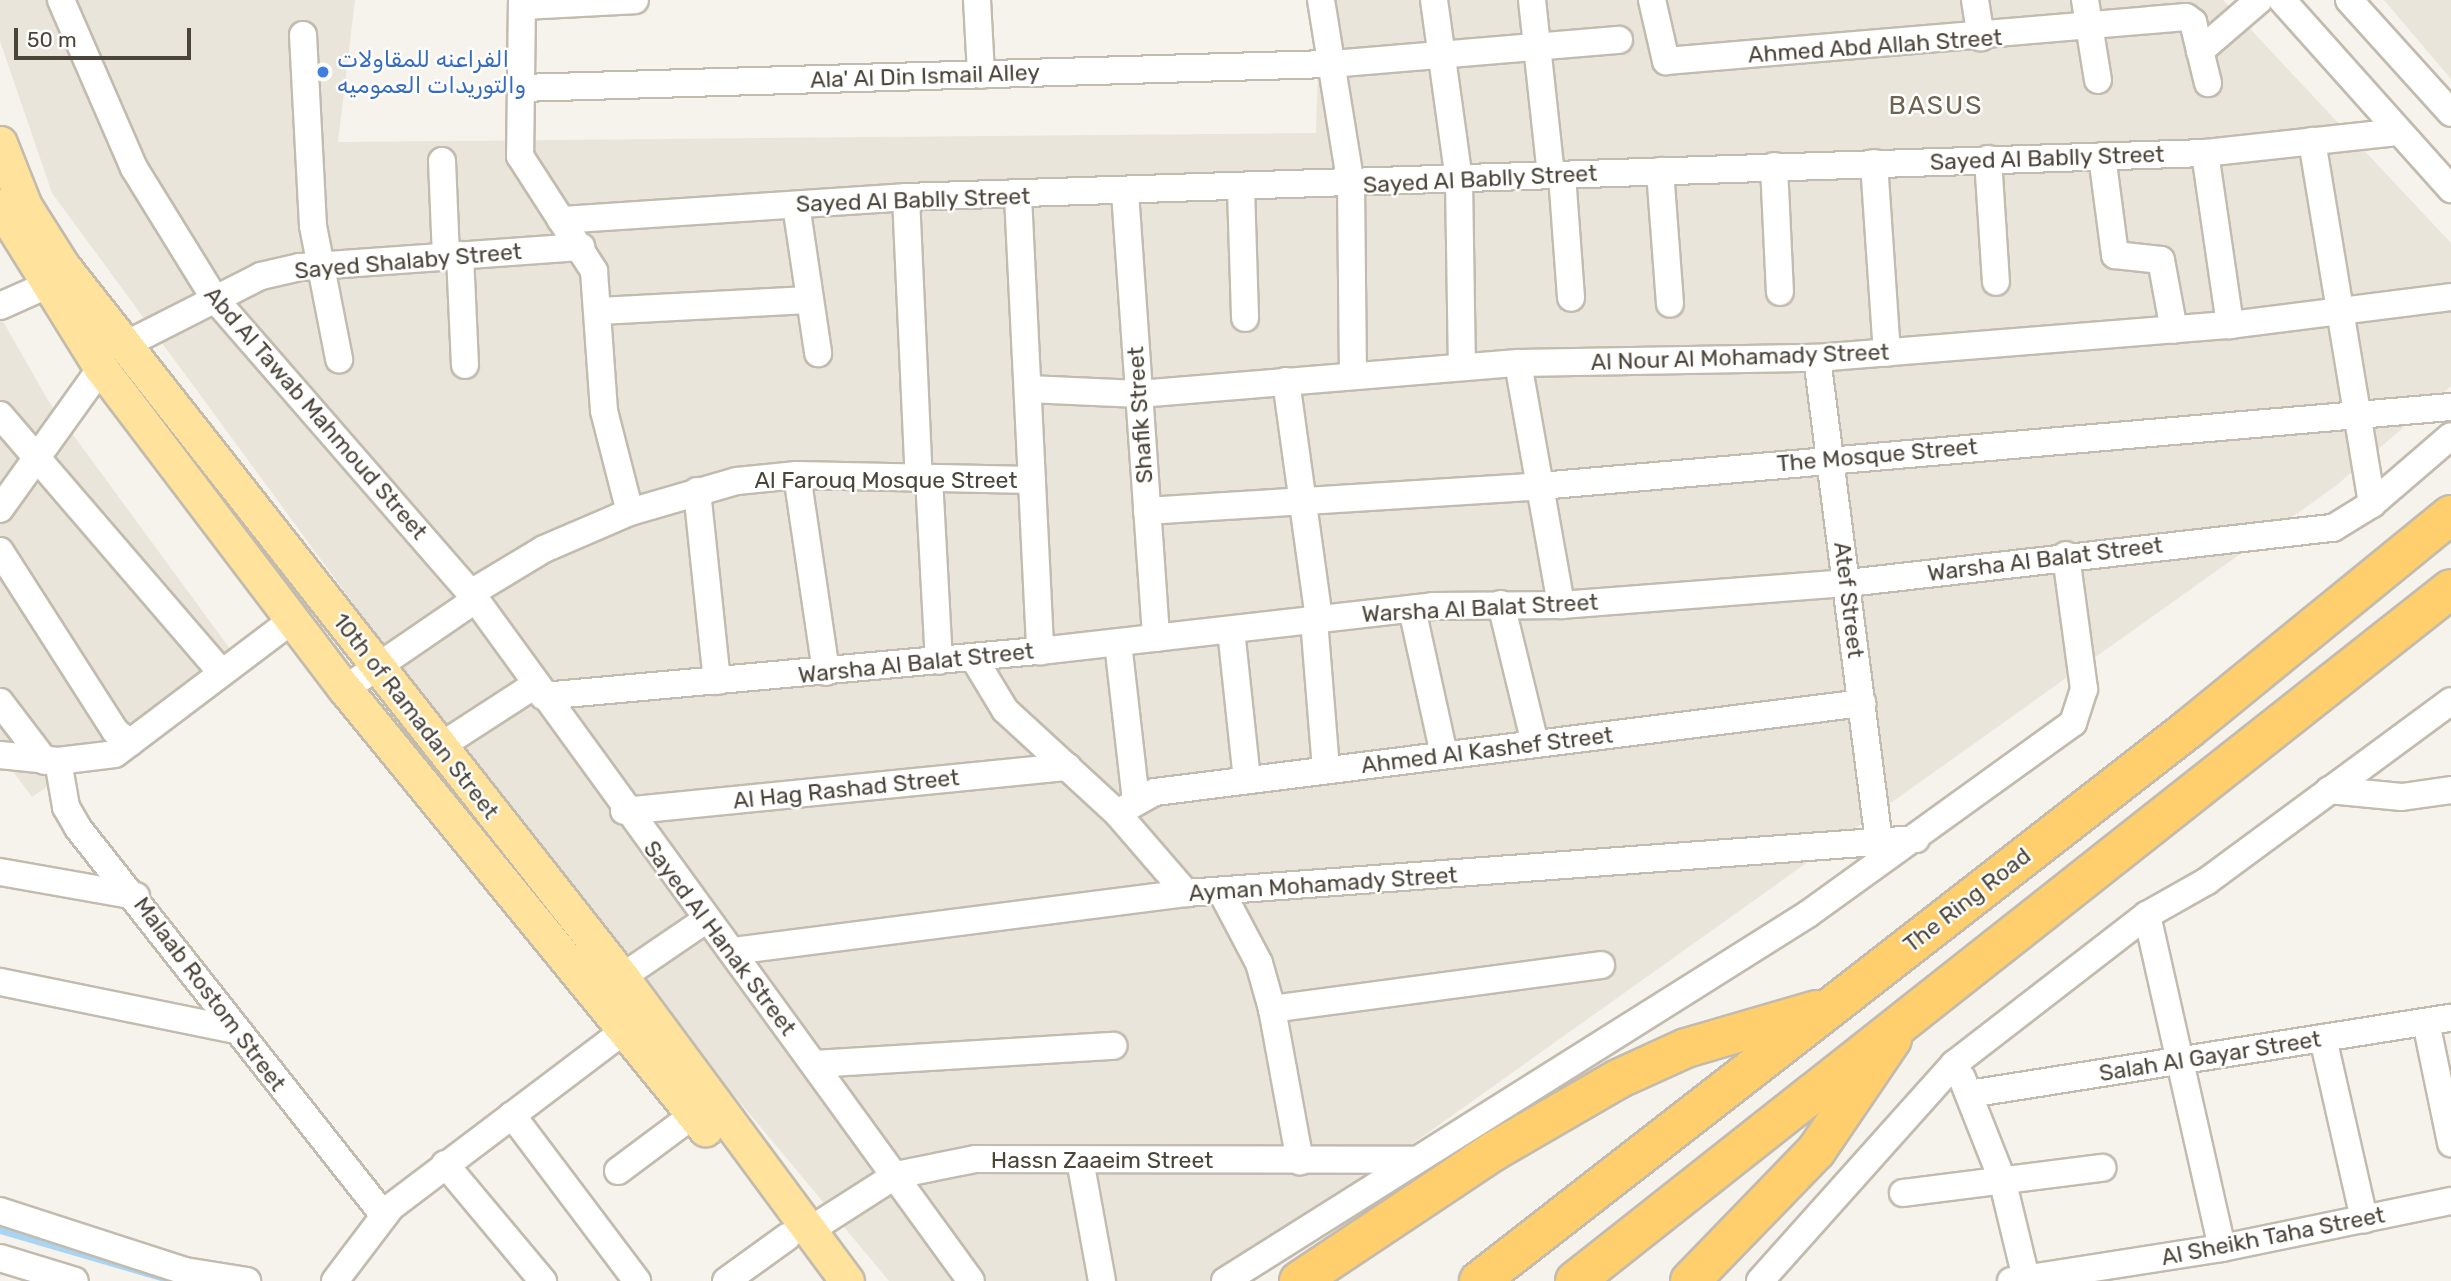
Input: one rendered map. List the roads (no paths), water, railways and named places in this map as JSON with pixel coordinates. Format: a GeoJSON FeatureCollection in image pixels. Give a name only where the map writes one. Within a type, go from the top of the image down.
{"type":"FeatureCollection","features":[{"type":"Feature","properties":{"kind":"highway","name":"The Ring Road"},"geometry":{"type":"LineString","coordinates":[[1479,1281],[2187,730],[2451,515]]}},
{"type":"Feature","properties":{"kind":"highway"},"geometry":{"type":"LineString","coordinates":[[1575,1281],[1903,1019],[2451,589]]}},
{"type":"Feature","properties":{"kind":"highway"},"geometry":{"type":"LineString","coordinates":[[1299,1281],[1494,1151],[1618,1079],[1698,1044],[1829,1007]]}},
{"type":"Feature","properties":{"kind":"highway"},"geometry":{"type":"LineString","coordinates":[[1690,1281],[1816,1151],[1903,1019]]}},
{"type":"Feature","properties":{"kind":"main road","name":"10th of Ramadan Street"},"geometry":{"type":"LineString","coordinates":[[0,143],[41,232],[125,345],[622,977],[797,1234],[820,1281]]}},
{"type":"Feature","properties":{"kind":"main road","name":"10th of Ramadan Street"},"geometry":{"type":"LineString","coordinates":[[0,206],[45,286],[101,368],[345,689],[628,1028],[693,1115],[797,1234],[847,1281]]}},
{"type":"Feature","properties":{"kind":"street","name":"Abd Al Tawab Mahmoud Street"},"geometry":{"type":"LineString","coordinates":[[61,0],[134,168],[215,299],[473,596]]}},
{"type":"Feature","properties":{"kind":"street"},"geometry":{"type":"LineString","coordinates":[[630,512],[604,411],[594,271],[520,156],[520,89],[522,3],[635,0]]}},
{"type":"Feature","properties":{"kind":"street"},"geometry":{"type":"LineString","coordinates":[[977,0],[981,75]]}},
{"type":"Feature","properties":{"kind":"street"},"geometry":{"type":"LineString","coordinates":[[1321,0],[1352,185],[1353,375]]}},
{"type":"Feature","properties":{"kind":"street"},"geometry":{"type":"LineString","coordinates":[[1433,0],[1443,51],[1459,180],[1462,367]]}},
{"type":"Feature","properties":{"kind":"street"},"geometry":{"type":"LineString","coordinates":[[1532,0],[1571,298]]}},
{"type":"Feature","properties":{"kind":"street","name":"Ahmed Abd Allah Street"},"geometry":{"type":"LineString","coordinates":[[1652,0],[1661,58],[2090,30],[2186,18],[2193,22],[2200,51]]}},
{"type":"Feature","properties":{"kind":"street"},"geometry":{"type":"LineString","coordinates":[[1975,0],[1981,38]]}},
{"type":"Feature","properties":{"kind":"street"},"geometry":{"type":"LineString","coordinates":[[2085,0],[2098,80]]}},
{"type":"Feature","properties":{"kind":"street"},"geometry":{"type":"LineString","coordinates":[[2207,83],[2200,51],[2259,0]]}},
{"type":"Feature","properties":{"kind":"street"},"geometry":{"type":"LineString","coordinates":[[2282,0],[2451,188]]}},
{"type":"Feature","properties":{"kind":"street"},"geometry":{"type":"LineString","coordinates":[[2349,0],[2451,113]]}},
{"type":"Feature","properties":{"kind":"street"},"geometry":{"type":"LineString","coordinates":[[303,35],[320,265],[339,359]]}},
{"type":"Feature","properties":{"kind":"street","name":"Ala' Al Din Ismail Alley"},"geometry":{"type":"LineString","coordinates":[[520,89],[1331,64],[1443,51],[1619,40]]}},
{"type":"Feature","properties":{"kind":"street","name":"Sayed Al Bablly Street"},"geometry":{"type":"LineString","coordinates":[[561,220],[906,197],[1241,189],[1774,166],[2205,153],[2398,132]]}},
{"type":"Feature","properties":{"kind":"street"},"geometry":{"type":"LineString","coordinates":[[2312,141],[2372,504]]}},
{"type":"Feature","properties":{"kind":"street"},"geometry":{"type":"LineString","coordinates":[[2205,153],[2230,325]]}},
{"type":"Feature","properties":{"kind":"street"},"geometry":{"type":"LineString","coordinates":[[2102,156],[2115,255],[2161,260],[2174,330]]}},
{"type":"Feature","properties":{"kind":"street"},"geometry":{"type":"LineString","coordinates":[[1988,159],[1996,282]]}},
{"type":"Feature","properties":{"kind":"street"},"geometry":{"type":"LineString","coordinates":[[442,161],[465,366]]}},
{"type":"Feature","properties":{"kind":"street"},"geometry":{"type":"LineString","coordinates":[[1874,163],[1887,353]]}},
{"type":"Feature","properties":{"kind":"street"},"geometry":{"type":"LineString","coordinates":[[1774,166],[1780,292]]}},
{"type":"Feature","properties":{"kind":"street"},"geometry":{"type":"LineString","coordinates":[[1660,171],[1670,304]]}},
{"type":"Feature","properties":{"kind":"street"},"geometry":{"type":"LineString","coordinates":[[1241,189],[1245,318]]}},
{"type":"Feature","properties":{"kind":"street","name":"Shafik Street"},"geometry":{"type":"LineString","coordinates":[[1125,192],[1156,638]]}},
{"type":"Feature","properties":{"kind":"street"},"geometry":{"type":"LineString","coordinates":[[1018,196],[1040,651]]}},
{"type":"Feature","properties":{"kind":"street"},"geometry":{"type":"LineString","coordinates":[[906,197],[939,661]]}},
{"type":"Feature","properties":{"kind":"street"},"geometry":{"type":"LineString","coordinates":[[796,205],[818,353]]}},
{"type":"Feature","properties":{"kind":"street","name":"Sayed Shalaby Street"},"geometry":{"type":"LineString","coordinates":[[125,345],[261,276],[320,265],[581,247]]}},
{"type":"Feature","properties":{"kind":"street"},"geometry":{"type":"LineString","coordinates":[[0,306],[45,286]]}},
{"type":"Feature","properties":{"kind":"street","name":"Al Nour Al Mohamady Street"},"geometry":{"type":"LineString","coordinates":[[1028,389],[1139,394],[1518,363],[1817,358],[2230,325],[2451,297]]}},
{"type":"Feature","properties":{"kind":"street"},"geometry":{"type":"LineString","coordinates":[[598,311],[810,300]]}},
{"type":"Feature","properties":{"kind":"street","name":"Atef Street"},"geometry":{"type":"LineString","coordinates":[[1817,358],[1848,583],[1879,843]]}},
{"type":"Feature","properties":{"kind":"street"},"geometry":{"type":"LineString","coordinates":[[1518,363],[1561,605]]}},
{"type":"Feature","properties":{"kind":"street"},"geometry":{"type":"LineString","coordinates":[[0,509],[101,368]]}},
{"type":"Feature","properties":{"kind":"street"},"geometry":{"type":"LineString","coordinates":[[1286,381],[1317,620],[1326,770]]}},
{"type":"Feature","properties":{"kind":"street","name":"The Mosque Street"},"geometry":{"type":"LineString","coordinates":[[1147,511],[1302,499],[1540,486],[2356,412],[2451,407]]}},
{"type":"Feature","properties":{"kind":"street"},"geometry":{"type":"LineString","coordinates":[[0,415],[35,461],[222,673]]}},
{"type":"Feature","properties":{"kind":"street"},"geometry":{"type":"LineString","coordinates":[[2372,504],[2451,436]]}},
{"type":"Feature","properties":{"kind":"street"},"geometry":{"type":"LineString","coordinates":[[797,475],[827,672]]}},
{"type":"Feature","properties":{"kind":"street","name":"Al Farouq Mosque Street"},"geometry":{"type":"LineString","coordinates":[[345,689],[378,669],[473,596],[544,549],[630,512],[697,491],[797,475],[1032,481]]}},
{"type":"Feature","properties":{"kind":"street"},"geometry":{"type":"LineString","coordinates":[[697,491],[717,681]]}},
{"type":"Feature","properties":{"kind":"street","name":"Warsha Al Balat Street"},"geometry":{"type":"LineString","coordinates":[[539,691],[827,672],[1118,643],[1412,609],[1501,604],[1561,605],[1848,583],[2066,555],[2333,528],[2372,504]]}},
{"type":"Feature","properties":{"kind":"street"},"geometry":{"type":"LineString","coordinates":[[0,551],[115,731],[131,743]]}},
{"type":"Feature","properties":{"kind":"street"},"geometry":{"type":"LineString","coordinates":[[1225,1281],[1916,839],[2080,711],[2084,674],[2066,555]]}},
{"type":"Feature","properties":{"kind":"street","name":"Sayed Al Hanak Street"},"geometry":{"type":"LineString","coordinates":[[473,596],[624,811],[733,951],[971,1281]]}},
{"type":"Feature","properties":{"kind":"street"},"geometry":{"type":"LineString","coordinates":[[1501,604],[1535,744]]}},
{"type":"Feature","properties":{"kind":"street"},"geometry":{"type":"LineString","coordinates":[[1412,609],[1444,755]]}},
{"type":"Feature","properties":{"kind":"street"},"geometry":{"type":"LineString","coordinates":[[0,755],[51,761],[101,758],[131,743],[292,620]]}},
{"type":"Feature","properties":{"kind":"street"},"geometry":{"type":"LineString","coordinates":[[1231,630],[1247,780]]}},
{"type":"Feature","properties":{"kind":"street"},"geometry":{"type":"LineString","coordinates":[[1118,643],[1126,807]]}},
{"type":"Feature","properties":{"kind":"street"},"geometry":{"type":"LineString","coordinates":[[973,657],[1004,710],[1068,767],[1126,807],[1186,893]]}},
{"type":"Feature","properties":{"kind":"street"},"geometry":{"type":"LineString","coordinates":[[439,747],[539,691]]}},
{"type":"Feature","properties":{"kind":"street"},"geometry":{"type":"LineString","coordinates":[[1760,1281],[1954,1064],[2147,915],[2207,881],[2451,701]]}},
{"type":"Feature","properties":{"kind":"street"},"geometry":{"type":"LineString","coordinates":[[0,702],[51,761]]}},
{"type":"Feature","properties":{"kind":"street","name":"Ahmed Al Kashef Street"},"geometry":{"type":"LineString","coordinates":[[1126,807],[1155,792],[1863,702]]}},
{"type":"Feature","properties":{"kind":"street","name":"Malaab Rostom Street"},"geometry":{"type":"LineString","coordinates":[[51,761],[66,807],[78,828],[136,896],[234,1030],[384,1216]]}},
{"type":"Feature","properties":{"kind":"street","name":"Al Hag Rashad Street"},"geometry":{"type":"LineString","coordinates":[[624,811],[1068,767]]}},
{"type":"Feature","properties":{"kind":"street"},"geometry":{"type":"LineString","coordinates":[[2329,790],[2443,796]]}},
{"type":"Feature","properties":{"kind":"street","name":"Ayman Mohamady Street"},"geometry":{"type":"LineString","coordinates":[[733,951],[1186,893],[1916,839]]}},
{"type":"Feature","properties":{"kind":"street"},"geometry":{"type":"LineString","coordinates":[[0,872],[136,896]]}},
{"type":"Feature","properties":{"kind":"street"},"geometry":{"type":"LineString","coordinates":[[1221,891],[1259,963],[1272,1009],[1300,1161]]}},
{"type":"Feature","properties":{"kind":"street"},"geometry":{"type":"LineString","coordinates":[[2147,915],[2177,1061],[2221,1248]]}},
{"type":"Feature","properties":{"kind":"street"},"geometry":{"type":"LineString","coordinates":[[622,977],[707,919]]}},
{"type":"Feature","properties":{"kind":"street"},"geometry":{"type":"LineString","coordinates":[[1272,1009],[1601,965]]}},
{"type":"Feature","properties":{"kind":"street"},"geometry":{"type":"LineString","coordinates":[[0,982],[234,1030]]}},
{"type":"Feature","properties":{"kind":"street"},"geometry":{"type":"LineString","coordinates":[[2438,1020],[2451,1143]]}},
{"type":"Feature","properties":{"kind":"street","name":"Salah Al Gayar Street"},"geometry":{"type":"LineString","coordinates":[[1969,1094],[2438,1020]]}},
{"type":"Feature","properties":{"kind":"street"},"geometry":{"type":"LineString","coordinates":[[335,1281],[384,1216],[445,1164],[628,1028]]}},
{"type":"Feature","properties":{"kind":"street"},"geometry":{"type":"LineString","coordinates":[[2323,1038],[2364,1219]]}},
{"type":"Feature","properties":{"kind":"street"},"geometry":{"type":"LineString","coordinates":[[815,1064],[1113,1045]]}},
{"type":"Feature","properties":{"kind":"street"},"geometry":{"type":"LineString","coordinates":[[1954,1064],[1969,1094],[2002,1180],[2018,1280]]}},
{"type":"Feature","properties":{"kind":"street"},"geometry":{"type":"LineString","coordinates":[[512,1115],[637,1281]]}},
{"type":"Feature","properties":{"kind":"street"},"geometry":{"type":"LineString","coordinates":[[618,1171],[693,1115]]}},
{"type":"Feature","properties":{"kind":"street","name":"Hassn Zaaeim Street"},"geometry":{"type":"LineString","coordinates":[[726,1281],[797,1234],[896,1175],[975,1159],[1416,1160]]}},
{"type":"Feature","properties":{"kind":"street"},"geometry":{"type":"LineString","coordinates":[[1080,1160],[1102,1281]]}},
{"type":"Feature","properties":{"kind":"street"},"geometry":{"type":"LineString","coordinates":[[445,1164],[543,1281]]}},
{"type":"Feature","properties":{"kind":"street"},"geometry":{"type":"LineString","coordinates":[[1903,1193],[2102,1168]]}},
{"type":"Feature","properties":{"kind":"street","name":"Al Sheikh Taha Street"},"geometry":{"type":"LineString","coordinates":[[2018,1280],[2221,1248],[2451,1201]]}},
{"type":"Feature","properties":{"kind":"street"},"geometry":{"type":"LineString","coordinates":[[0,1211],[185,1271],[247,1281]]}},
{"type":"Feature","properties":{"kind":"street"},"geometry":{"type":"LineString","coordinates":[[0,1258],[75,1281]]}},
{"type":"Feature","properties":{"kind":"waterway"},"geometry":{"type":"LineString","coordinates":[[0,1230],[174,1281]]}},
{"type":"Feature","properties":{"kind":"place","name":"الفراعنه للمقاولات والتوريدات العموميه"},"geometry":{"type":"Point","coordinates":[323,72]}},
{"type":"Feature","properties":{"kind":"district","name":"BASUS"},"geometry":{"type":"Point","coordinates":[1936,106]}}]}
